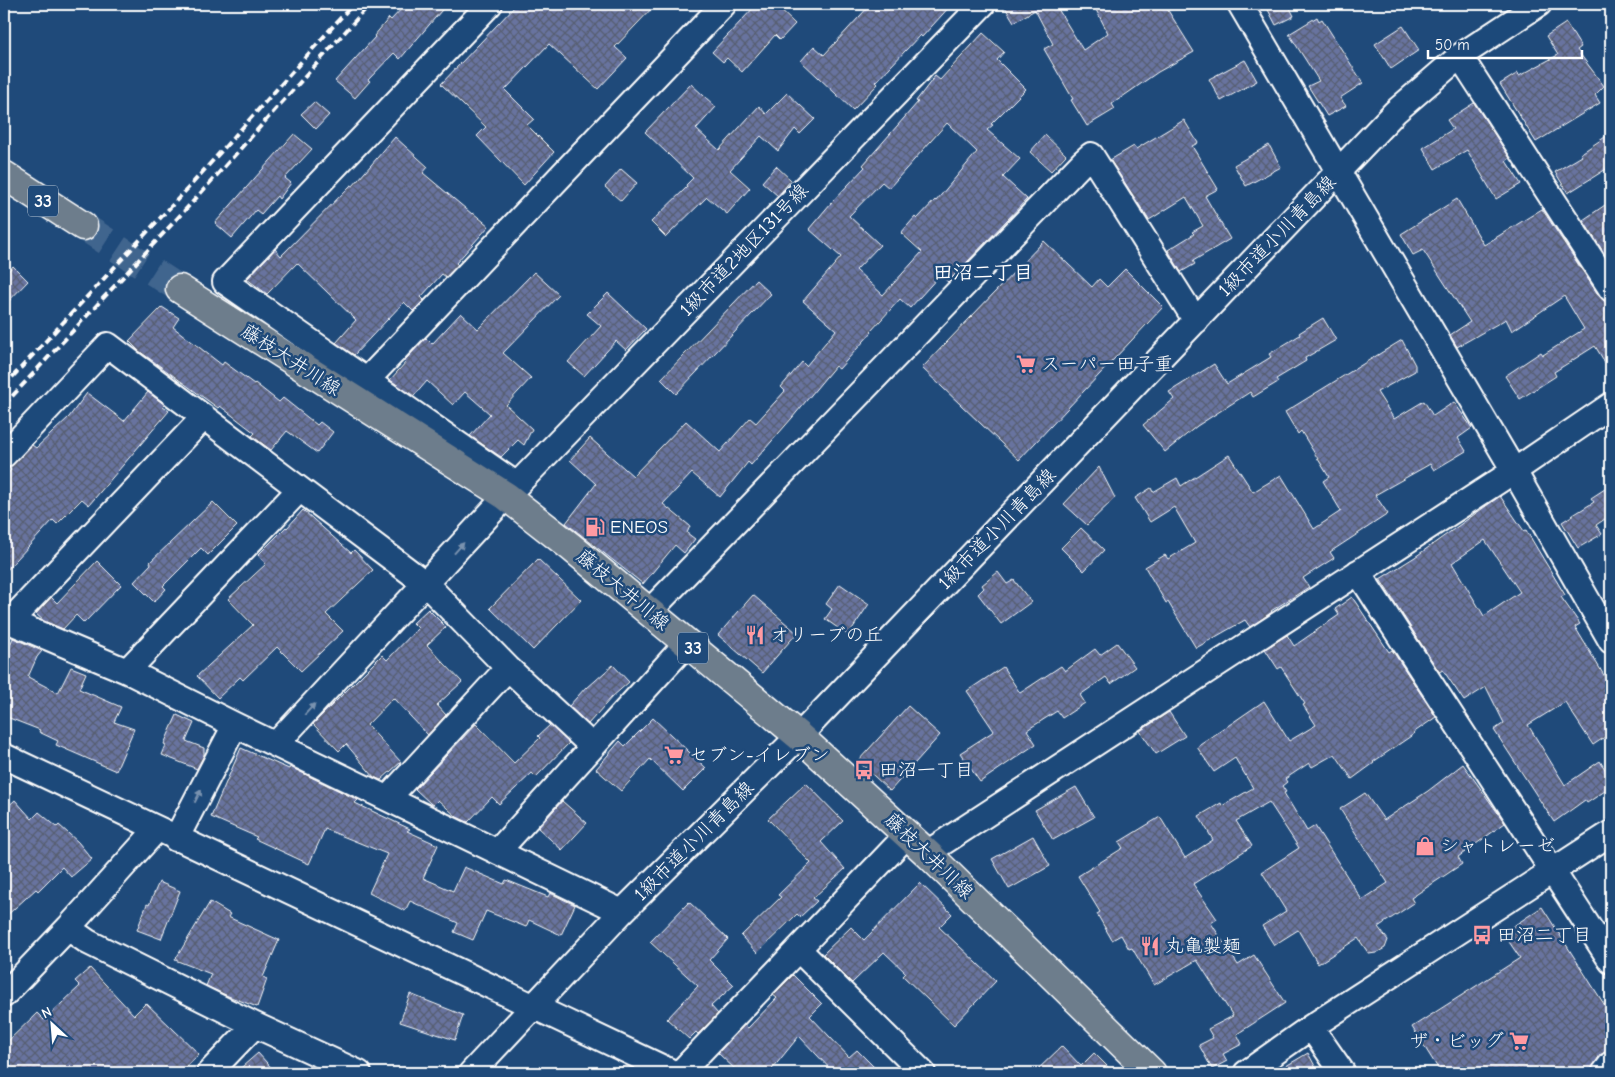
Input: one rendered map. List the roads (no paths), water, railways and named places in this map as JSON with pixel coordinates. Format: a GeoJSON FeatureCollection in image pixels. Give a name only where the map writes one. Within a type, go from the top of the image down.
{"type":"FeatureCollection","features":[{"type":"Feature","properties":{"kind":"main road","name":"33"},"geometry":{"type":"LineString","coordinates":[[4,175],[83,226]]}},
{"type":"Feature","properties":{"kind":"main road","name":"藤枝大井川線"},"geometry":{"type":"LineString","coordinates":[[180,289],[511,490],[571,547],[799,736],[927,853],[1152,1073]]}},
{"type":"Feature","properties":{"kind":"street"},"geometry":{"type":"LineString","coordinates":[[490,4],[225,282],[367,380],[511,490]]}},
{"type":"Feature","properties":{"kind":"street"},"geometry":{"type":"LineString","coordinates":[[367,380],[724,4]]}},
{"type":"Feature","properties":{"kind":"street","name":"1級市道2地区131号線"},"geometry":{"type":"LineString","coordinates":[[276,744],[511,490],[980,4]]}},
{"type":"Feature","properties":{"kind":"street"},"geometry":{"type":"LineString","coordinates":[[1240,4],[1514,471],[1611,641]]}},
{"type":"Feature","properties":{"kind":"street","name":"1級市道小川青島線"},"geometry":{"type":"LineString","coordinates":[[471,1073],[622,912],[799,736],[1395,112],[1460,56],[1539,4]]}},
{"type":"Feature","properties":{"kind":"street"},"geometry":{"type":"LineString","coordinates":[[1460,56],[1611,290]]}},
{"type":"Feature","properties":{"kind":"street"},"geometry":{"type":"LineString","coordinates":[[649,612],[1082,162],[1091,155],[1196,321]]}},
{"type":"Feature","properties":{"kind":"street"},"geometry":{"type":"LineString","coordinates":[[4,455],[108,345],[426,584],[508,668],[592,746]]}},
{"type":"Feature","properties":{"kind":"street"},"geometry":{"type":"LineString","coordinates":[[927,853],[1611,406]]}},
{"type":"Feature","properties":{"kind":"street"},"geometry":{"type":"LineString","coordinates":[[204,417],[6,621],[128,671],[234,725],[622,912]]}},
{"type":"Feature","properties":{"kind":"street"},"geometry":{"type":"LineString","coordinates":[[128,671],[299,490]]}},
{"type":"Feature","properties":{"kind":"street"},"geometry":{"type":"LineString","coordinates":[[1358,572],[1611,961]]}},
{"type":"Feature","properties":{"kind":"street"},"geometry":{"type":"LineString","coordinates":[[498,851],[687,643]]}},
{"type":"Feature","properties":{"kind":"street"},"geometry":{"type":"LineString","coordinates":[[388,798],[508,668]]}},
{"type":"Feature","properties":{"kind":"street"},"geometry":{"type":"LineString","coordinates":[[4,995],[68,928],[167,834],[234,725]]}},
{"type":"Feature","properties":{"kind":"street"},"geometry":{"type":"LineString","coordinates":[[4,756],[674,1073]]}},
{"type":"Feature","properties":{"kind":"street"},"geometry":{"type":"LineString","coordinates":[[1246,1073],[1311,1027],[1611,833]]}},
{"type":"Feature","properties":{"kind":"street"},"geometry":{"type":"LineString","coordinates":[[680,1073],[907,835]]}},
{"type":"Feature","properties":{"kind":"street"},"geometry":{"type":"LineString","coordinates":[[68,928],[88,942],[255,1025],[359,1073]]}},
{"type":"Feature","properties":{"kind":"street"},"geometry":{"type":"LineString","coordinates":[[798,949],[923,1073]]}},
{"type":"Feature","properties":{"kind":"street"},"geometry":{"type":"LineString","coordinates":[[209,1073],[255,1025]]}},
{"type":"Feature","properties":{"kind":"street"},"geometry":{"type":"LineString","coordinates":[[1311,1027],[1342,1073]]}},
{"type":"Feature","properties":{"kind":"street"},"geometry":{"type":"LineString","coordinates":[[1604,1073],[1611,1064]]}},
{"type":"Feature","properties":{"kind":"tunnel"},"geometry":{"type":"LineString","coordinates":[[83,226],[180,289]]}},
{"type":"Feature","properties":{"kind":"railway"},"geometry":{"type":"LineString","coordinates":[[4,386],[190,186],[353,4]]}},
{"type":"Feature","properties":{"kind":"railway"},"geometry":{"type":"LineString","coordinates":[[4,405],[199,195],[370,4]]}},
{"type":"Feature","properties":{"kind":"place","name":"スーパー田子重"},"geometry":{"type":"Point","coordinates":[1026,364]}},
{"type":"Feature","properties":{"kind":"place","name":"ENEOS"},"geometry":{"type":"Point","coordinates":[595,527]}},
{"type":"Feature","properties":{"kind":"place","name":"オリーブの丘"},"geometry":{"type":"Point","coordinates":[755,635]}},
{"type":"Feature","properties":{"kind":"place","name":"セブン-イレブン"},"geometry":{"type":"Point","coordinates":[674,755]}},
{"type":"Feature","properties":{"kind":"place","name":"田沼一丁目"},"geometry":{"type":"Point","coordinates":[864,770]}},
{"type":"Feature","properties":{"kind":"place","name":"シャトレーゼ"},"geometry":{"type":"Point","coordinates":[1425,846]}},
{"type":"Feature","properties":{"kind":"place","name":"田沼二丁目"},"geometry":{"type":"Point","coordinates":[1482,935]}},
{"type":"Feature","properties":{"kind":"place","name":"丸亀製麺"},"geometry":{"type":"Point","coordinates":[1150,946]}},
{"type":"Feature","properties":{"kind":"place","name":"ザ・ビッグ"},"geometry":{"type":"Point","coordinates":[1519,1041]}},
{"type":"Feature","properties":{"kind":"district","name":"田沼二丁目"},"geometry":{"type":"Point","coordinates":[983,272]}}]}
